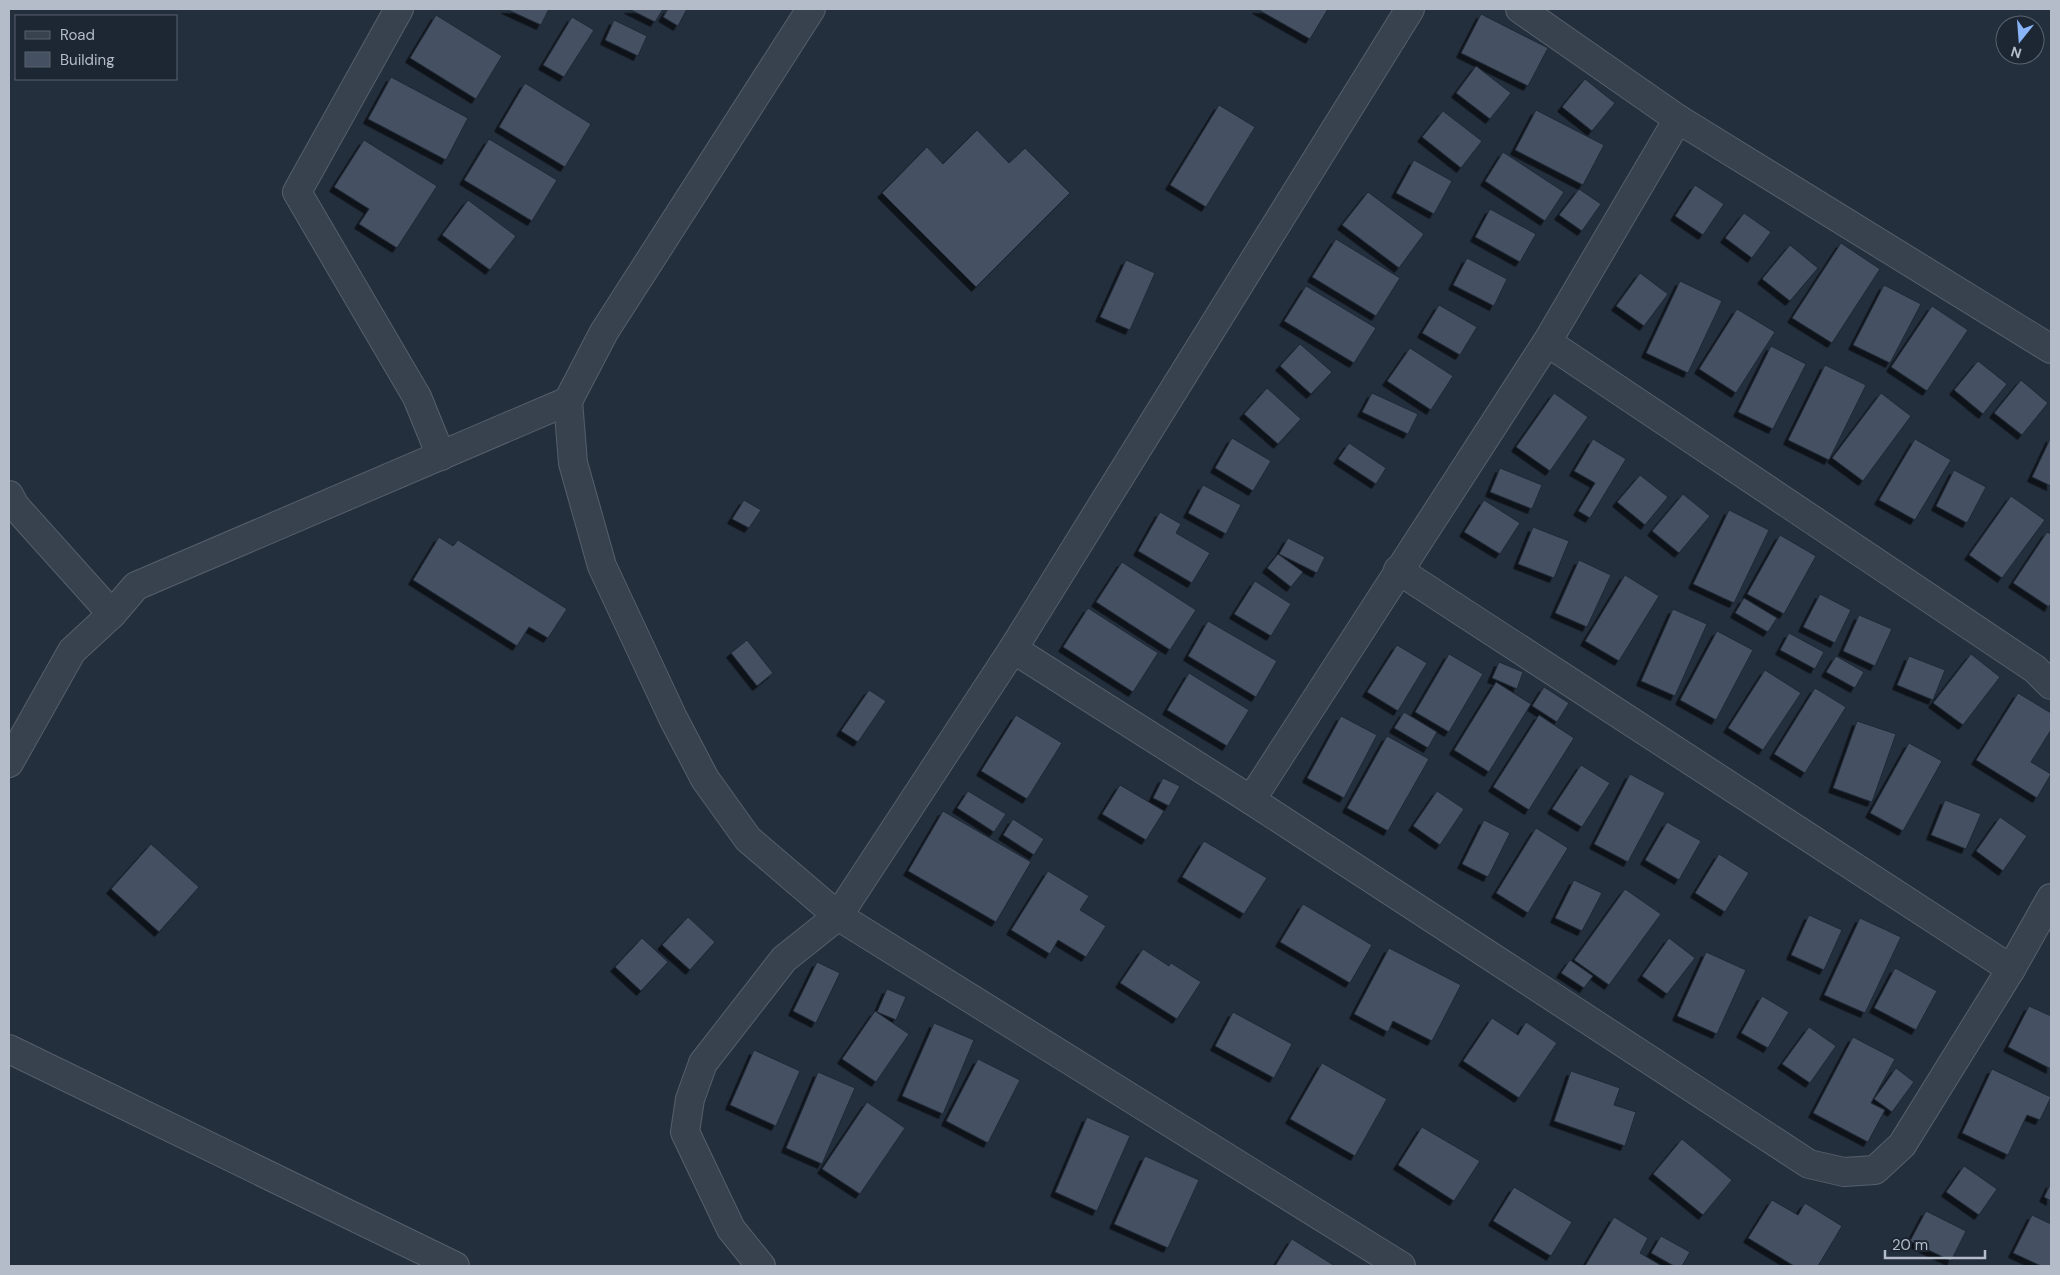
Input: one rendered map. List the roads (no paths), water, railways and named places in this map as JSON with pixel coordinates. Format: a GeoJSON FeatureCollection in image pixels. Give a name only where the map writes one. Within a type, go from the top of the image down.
{"type":"FeatureCollection","features":[{"type":"Feature","properties":{"kind":"street"},"geometry":{"type":"LineString","coordinates":[[398,9],[298,192],[417,397],[441,456]]}},
{"type":"Feature","properties":{"kind":"street"},"geometry":{"type":"LineString","coordinates":[[811,9],[604,332],[568,401],[573,463],[602,566],[673,718],[705,779],[748,839],[838,916],[1401,1266]]}},
{"type":"Feature","properties":{"kind":"street"},"geometry":{"type":"LineString","coordinates":[[761,1266],[731,1229],[685,1132],[690,1099],[703,1064],[784,959],[838,916],[1013,648],[1410,9]]}},
{"type":"Feature","properties":{"kind":"street"},"geometry":{"type":"LineString","coordinates":[[1520,9],[1678,120],[2051,349]]}},
{"type":"Feature","properties":{"kind":"street"},"geometry":{"type":"LineString","coordinates":[[1251,800],[1547,342],[1678,120]]}},
{"type":"Feature","properties":{"kind":"street"},"geometry":{"type":"LineString","coordinates":[[1547,342],[2035,669],[2051,685]]}},
{"type":"Feature","properties":{"kind":"street"},"geometry":{"type":"LineString","coordinates":[[9,763],[72,650],[112,614],[136,586],[568,401]]}},
{"type":"Feature","properties":{"kind":"street"},"geometry":{"type":"LineString","coordinates":[[9,495],[15,506],[112,614]]}},
{"type":"Feature","properties":{"kind":"street"},"geometry":{"type":"LineString","coordinates":[[1398,570],[2011,968]]}},
{"type":"Feature","properties":{"kind":"street"},"geometry":{"type":"LineString","coordinates":[[1013,648],[1251,800],[1761,1134],[1809,1164],[1817,1166],[1844,1172],[1875,1170],[1902,1145],[2011,968],[2051,898]]}},
{"type":"Feature","properties":{"kind":"street"},"geometry":{"type":"LineString","coordinates":[[9,1049],[455,1266]]}}]}
